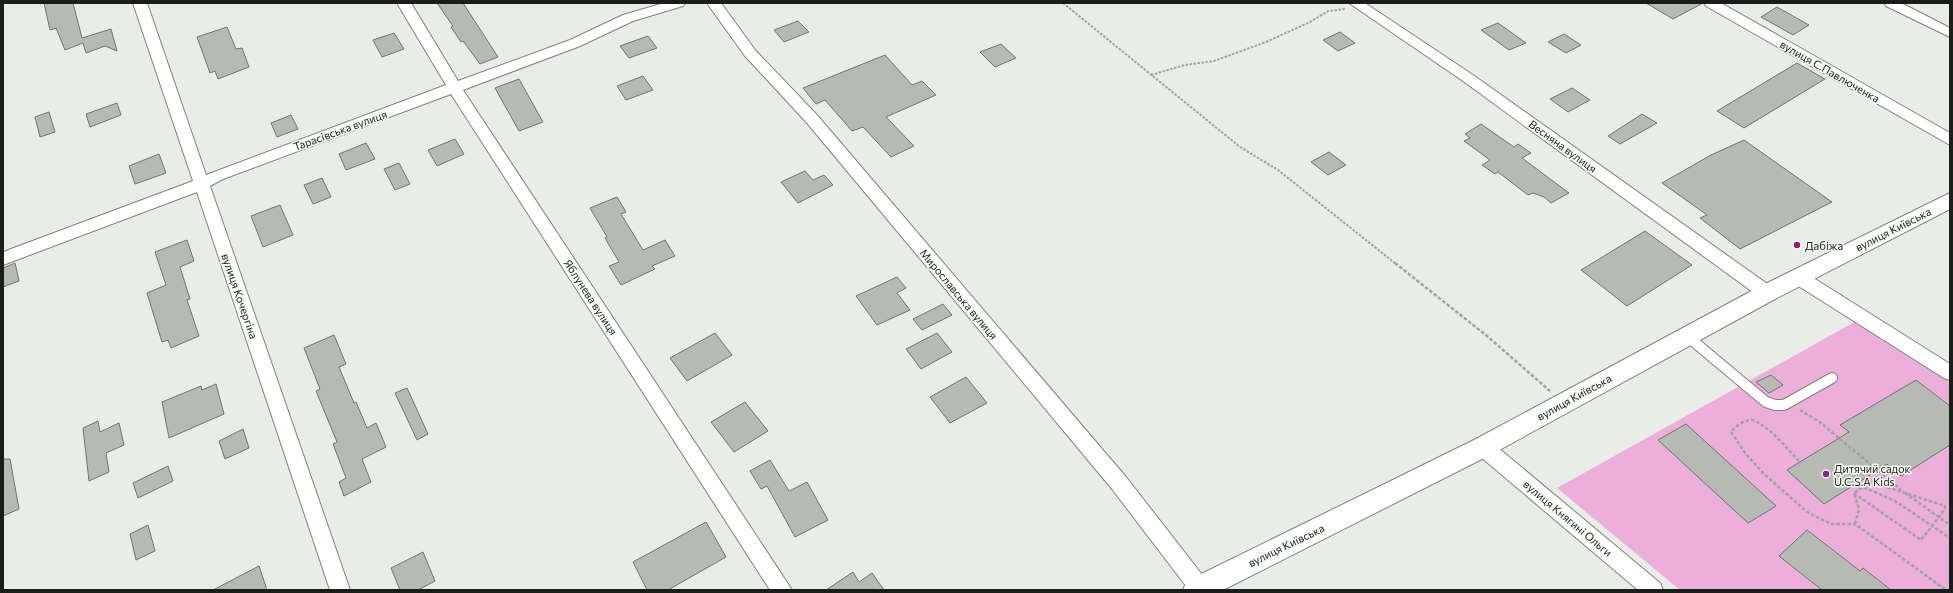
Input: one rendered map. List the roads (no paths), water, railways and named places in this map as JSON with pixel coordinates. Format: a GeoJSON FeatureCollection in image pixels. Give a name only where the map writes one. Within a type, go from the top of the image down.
{"type":"FeatureCollection","features":[{"type":"Feature","properties":{"kind":"street","name":"вулиця Кочергіна"},"geometry":{"type":"LineString","coordinates":[[140,3],[340,590]]}},
{"type":"Feature","properties":{"kind":"street","name":"Яблунева вулиця"},"geometry":{"type":"LineString","coordinates":[[404,3],[454,87],[782,590]]}},
{"type":"Feature","properties":{"kind":"street","name":"Тарасівська вулиця"},"geometry":{"type":"LineString","coordinates":[[3,258],[202,184],[218,175],[575,43],[628,18],[678,3]]}},
{"type":"Feature","properties":{"kind":"street","name":"Мирославська вулиця"},"geometry":{"type":"LineString","coordinates":[[715,3],[750,52],[812,119],[1119,483],[1198,589]]}},
{"type":"Feature","properties":{"kind":"street","name":"вулиця С.Павлюченка"},"geometry":{"type":"LineString","coordinates":[[1711,3],[1950,140]]}},
{"type":"Feature","properties":{"kind":"street"},"geometry":{"type":"LineString","coordinates":[[1891,3],[1950,32]]}},
{"type":"Feature","properties":{"kind":"street","name":"Весняна вулиця"},"geometry":{"type":"LineString","coordinates":[[1359,5],[1468,78],[1766,293]]}},
{"type":"Feature","properties":{"kind":"street","name":"вулиця Київська"},"geometry":{"type":"LineString","coordinates":[[1198,589],[1483,447],[1766,293],[1950,200]]}},
{"type":"Feature","properties":{"kind":"street"},"geometry":{"type":"LineString","coordinates":[[1798,277],[1950,373]]}},
{"type":"Feature","properties":{"kind":"street","name":"вулиця Княгині Ольги"},"geometry":{"type":"LineString","coordinates":[[1483,447],[1653,590]]}},
{"type":"Feature","properties":{"kind":"lane"},"geometry":{"type":"LineString","coordinates":[[1687,336],[1766,402],[1775,405],[1787,403],[1832,378]]}},
{"type":"Feature","properties":{"kind":"place","name":"Дабіжа"},"geometry":{"type":"Point","coordinates":[1797,245]}},
{"type":"Feature","properties":{"kind":"place","name":"Дитячий садок U.C.S.A Kids"},"geometry":{"type":"Point","coordinates":[1826,474]}}]}
